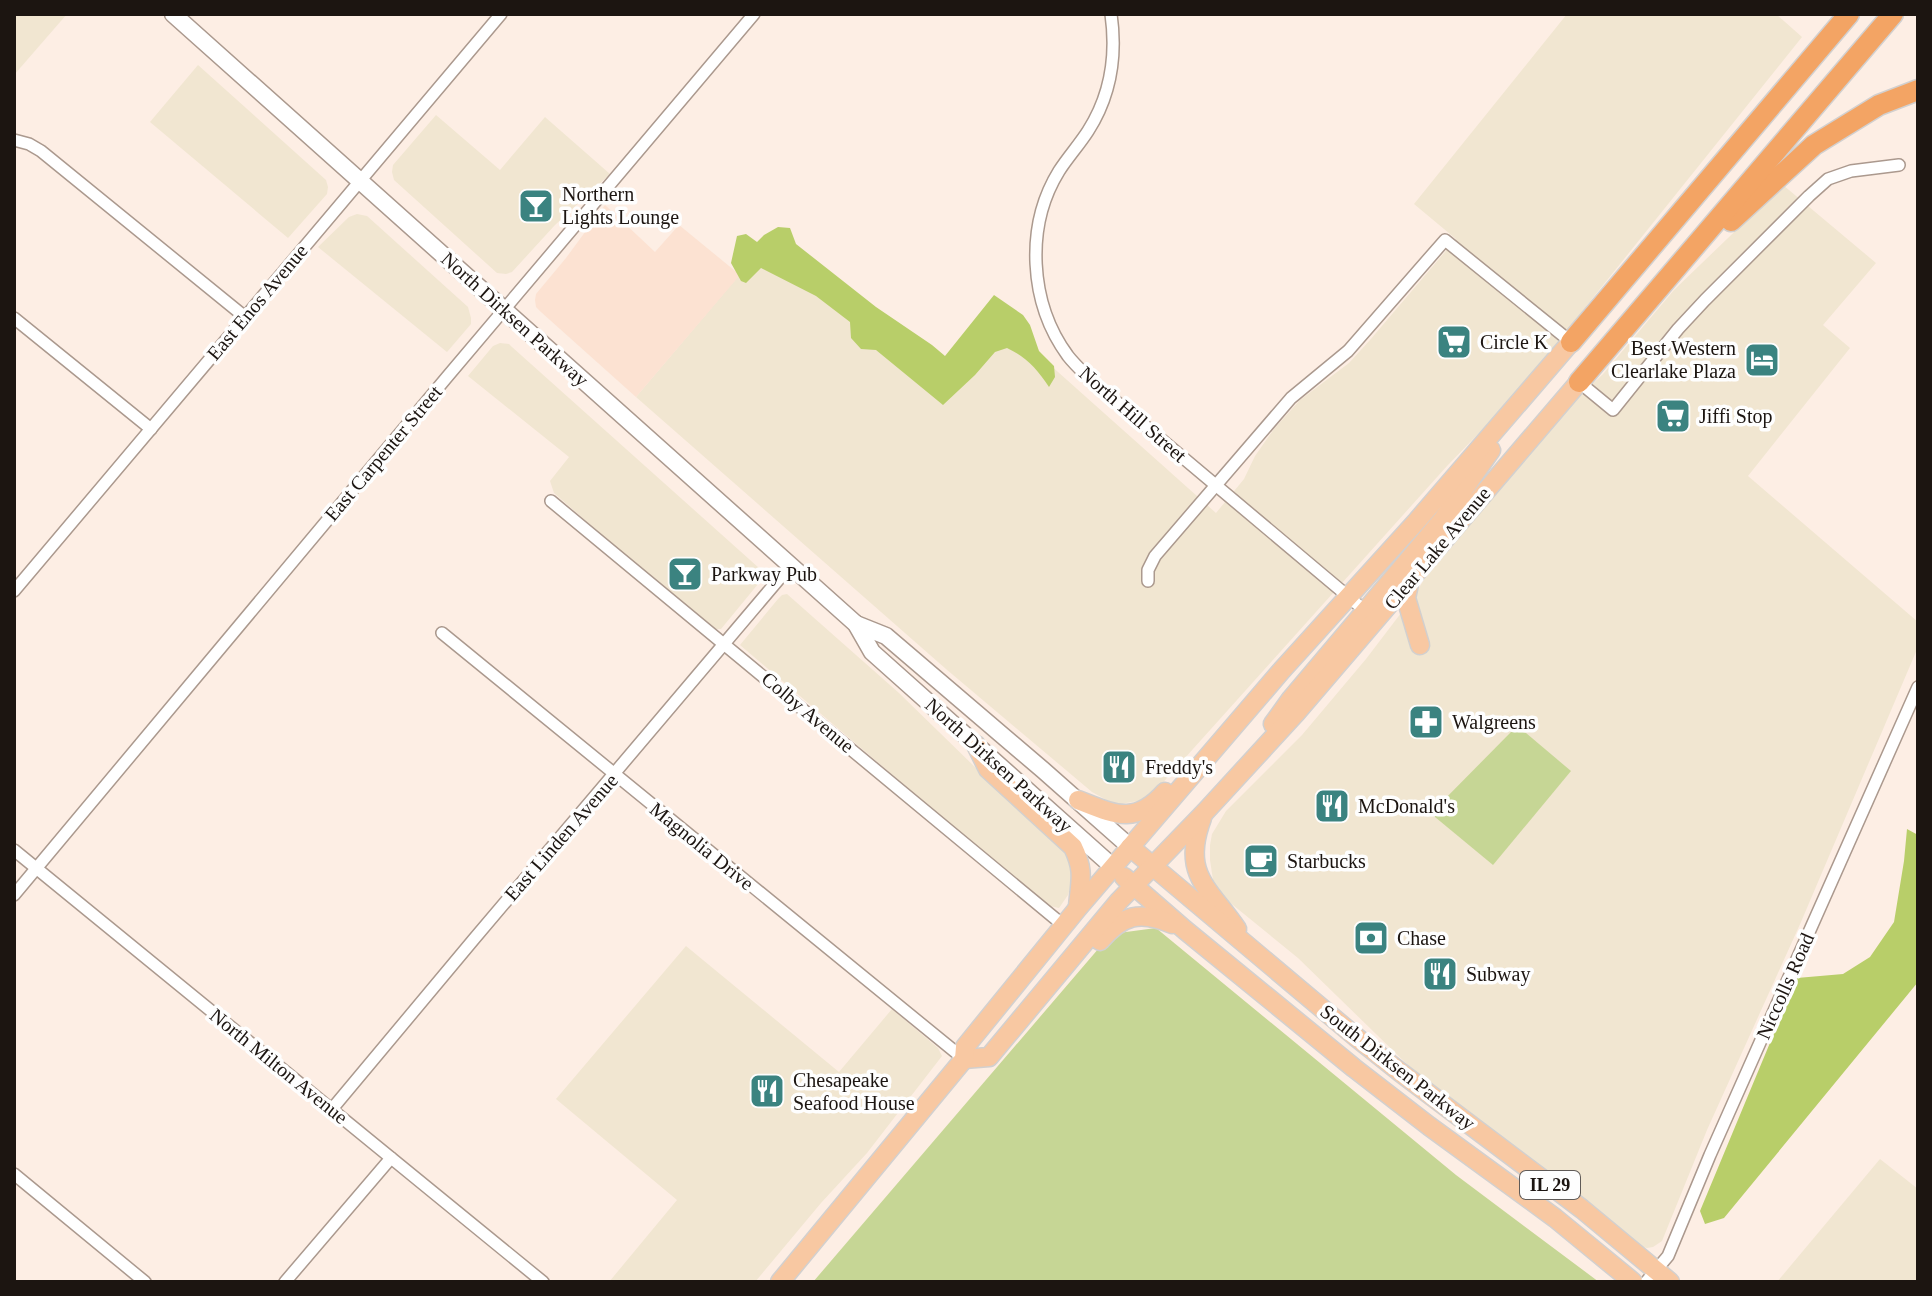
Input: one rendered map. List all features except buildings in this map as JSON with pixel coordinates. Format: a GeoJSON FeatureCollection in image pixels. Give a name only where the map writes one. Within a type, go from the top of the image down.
{"type":"FeatureCollection","features":[{"type":"Feature","properties":{"kind":"highway"},"geometry":{"type":"LineString","coordinates":[[1771,105],[1832,14]]}},
{"type":"Feature","properties":{"kind":"highway","name":"Clear Lake Avenue"},"geometry":{"type":"LineString","coordinates":[[1571,342],[1849,14]]}},
{"type":"Feature","properties":{"kind":"highway","name":"Clear Lake Avenue"},"geometry":{"type":"LineString","coordinates":[[1579,382],[1893,14]]}},
{"type":"Feature","properties":{"kind":"highway"},"geometry":{"type":"LineString","coordinates":[[1698,243],[1727,225],[1814,145],[1879,105],[1918,90]]}},
{"type":"Feature","properties":{"kind":"main road","name":"North Dirksen Parkway"},"geometry":{"type":"LineString","coordinates":[[173,14],[856,624],[872,652],[1149,899]]}},
{"type":"Feature","properties":{"kind":"main road","name":"Clear Lake Avenue"},"geometry":{"type":"LineString","coordinates":[[780,1282],[964,1059],[965,1047],[1063,925],[1282,670],[1444,490],[1571,342]]}},
{"type":"Feature","properties":{"kind":"main road","name":"Clear Lake Avenue"},"geometry":{"type":"LineString","coordinates":[[964,1059],[989,1057],[1133,885],[1253,759],[1263,737],[1291,699],[1410,579],[1579,382]]}},
{"type":"Feature","properties":{"kind":"main road"},"geometry":{"type":"LineString","coordinates":[[1371,616],[1490,451],[1505,418]]}},
{"type":"Feature","properties":{"kind":"main road"},"geometry":{"type":"LineString","coordinates":[[1410,579],[1406,598],[1420,645]]}},
{"type":"Feature","properties":{"kind":"main road","name":"North Dirksen Parkway"},"geometry":{"type":"LineString","coordinates":[[856,624],[886,636],[1130,847]]}},
{"type":"Feature","properties":{"kind":"main road"},"geometry":{"type":"LineString","coordinates":[[1078,800],[1117,814],[1130,814],[1153,805],[1262,678],[1282,670]]}},
{"type":"Feature","properties":{"kind":"main road"},"geometry":{"type":"LineString","coordinates":[[976,745],[988,769],[1073,847],[1082,874],[1078,908]]}},
{"type":"Feature","properties":{"kind":"main road"},"geometry":{"type":"LineString","coordinates":[[1205,812],[1195,840],[1195,866],[1206,890],[1249,948]]}},
{"type":"Feature","properties":{"kind":"main road","name":"South Dirksen Parkway"},"geometry":{"type":"LineString","coordinates":[[1130,847],[1400,1072],[1572,1201],[1657,1278]]}},
{"type":"Feature","properties":{"kind":"main road","name":"South Dirksen Parkway"},"geometry":{"type":"LineString","coordinates":[[1149,899],[1411,1113],[1555,1218],[1633,1282]]}},
{"type":"Feature","properties":{"kind":"main road"},"geometry":{"type":"LineString","coordinates":[[1023,1017],[1038,1014],[1119,922],[1133,917],[1156,918],[1185,930]]}},
{"type":"Feature","properties":{"kind":"street","name":"East Enos Avenue"},"geometry":{"type":"LineString","coordinates":[[14,591],[501,14]]}},
{"type":"Feature","properties":{"kind":"street","name":"East Carpenter Street"},"geometry":{"type":"LineString","coordinates":[[14,895],[754,14]]}},
{"type":"Feature","properties":{"kind":"street","name":"North Hill Street"},"geometry":{"type":"LineString","coordinates":[[1111,14],[1112,71],[1102,103],[1086,133],[1058,173],[1044,204],[1036,237],[1039,289],[1052,326],[1068,356],[1093,382],[1371,616]]}},
{"type":"Feature","properties":{"kind":"street"},"geometry":{"type":"LineString","coordinates":[[14,140],[41,151],[245,317]]}},
{"type":"Feature","properties":{"kind":"street"},"geometry":{"type":"LineString","coordinates":[[1579,382],[1613,410],[1687,319],[1818,187],[1828,179],[1851,171],[1899,165]]}},
{"type":"Feature","properties":{"kind":"street"},"geometry":{"type":"LineString","coordinates":[[1148,581],[1148,570],[1155,556],[1291,398],[1348,351],[1445,240],[1571,342]]}},
{"type":"Feature","properties":{"kind":"street"},"geometry":{"type":"LineString","coordinates":[[14,318],[151,429]]}},
{"type":"Feature","properties":{"kind":"street","name":"Colby Avenue"},"geometry":{"type":"LineString","coordinates":[[551,501],[1063,925]]}},
{"type":"Feature","properties":{"kind":"street","name":"East Linden Avenue"},"geometry":{"type":"LineString","coordinates":[[332,1109],[790,566]]}},
{"type":"Feature","properties":{"kind":"street","name":"Magnolia Drive"},"geometry":{"type":"LineString","coordinates":[[442,633],[964,1059]]}},
{"type":"Feature","properties":{"kind":"street","name":"Niccolls Road"},"geometry":{"type":"LineString","coordinates":[[1657,1278],[1918,687]]}},
{"type":"Feature","properties":{"kind":"street","name":"North Milton Avenue"},"geometry":{"type":"LineString","coordinates":[[14,850],[543,1282]]}},
{"type":"Feature","properties":{"kind":"street"},"geometry":{"type":"LineString","coordinates":[[285,1282],[391,1158]]}},
{"type":"Feature","properties":{"kind":"street"},"geometry":{"type":"LineString","coordinates":[[14,1174],[145,1282]]}},
{"type":"Feature","properties":{"kind":"shaded area"},"geometry":{"type":"Polygon","coordinates":[[[14,14],[67,14],[14,75],[14,14]]]}},
{"type":"Feature","properties":{"kind":"shaded area"},"geometry":{"type":"Polygon","coordinates":[[[1567,14],[1776,14],[1802,37],[1511,400],[1447,466],[1144,800],[1112,803],[1092,792],[946,669],[636,397],[770,239],[942,389],[1001,321],[1216,513],[1244,479],[1255,456],[1274,429],[1300,400],[1349,363],[1456,239],[1414,204],[1567,14]]]}},
{"type":"Feature","properties":{"kind":"shaded area"},"geometry":{"type":"Polygon","coordinates":[[[198,65],[326,180],[327,194],[288,238],[150,122],[198,65]]]}},
{"type":"Feature","properties":{"kind":"shaded area"},"geometry":{"type":"Polygon","coordinates":[[[436,115],[500,170],[545,117],[610,174],[555,225],[512,272],[497,273],[394,180],[393,165],[436,115]]]}},
{"type":"Feature","properties":{"kind":"shaded area"},"geometry":{"type":"Polygon","coordinates":[[[1783,185],[1876,263],[1823,325],[1850,348],[1748,476],[1918,622],[1918,647],[1801,922],[1707,1130],[1662,1241],[1647,1248],[1640,1246],[1416,1073],[1298,958],[1228,901],[1213,880],[1210,845],[1212,834],[1226,811],[1302,735],[1366,659],[1414,596],[1431,568],[1569,406],[1603,374],[1674,290],[1783,185]]]}},
{"type":"Feature","properties":{"kind":"shaded area"},"geometry":{"type":"Polygon","coordinates":[[[605,205],[655,252],[679,225],[740,275],[636,397],[536,307],[536,294],[605,205]]]}},
{"type":"Feature","properties":{"kind":"shaded area"},"geometry":{"type":"Polygon","coordinates":[[[357,214],[367,216],[468,307],[471,324],[447,352],[318,247],[349,217],[357,214]]]}},
{"type":"Feature","properties":{"kind":"shaded area"},"geometry":{"type":"Polygon","coordinates":[[[509,344],[759,568],[763,578],[721,629],[714,629],[675,599],[554,493],[550,481],[569,457],[468,376],[493,346],[509,344]]]}},
{"type":"Feature","properties":{"kind":"shaded area"},"geometry":{"type":"Polygon","coordinates":[[[787,594],[899,693],[1062,848],[1069,860],[1072,880],[1068,895],[1059,908],[1050,906],[1009,874],[740,645],[778,599],[787,594]]]}},
{"type":"Feature","properties":{"kind":"shaded area"},"geometry":{"type":"Polygon","coordinates":[[[686,946],[839,1072],[892,1009],[938,1048],[942,1056],[867,1153],[755,1282],[609,1282],[677,1200],[556,1099],[686,946]]]}},
{"type":"Feature","properties":{"kind":"shaded area"},"geometry":{"type":"Polygon","coordinates":[[[1880,1159],[1918,1189],[1918,1282],[1777,1282],[1880,1159]]]}},
{"type":"Feature","properties":{"kind":"green space"},"geometry":{"type":"Polygon","coordinates":[[[778,227],[790,228],[796,244],[945,356],[994,295],[1023,315],[1039,351],[1054,366],[1055,377],[1049,387],[1031,364],[1007,348],[995,352],[943,405],[876,350],[861,349],[851,338],[850,322],[816,296],[761,268],[746,283],[741,281],[731,263],[737,236],[746,234],[757,242],[778,227]]]}},
{"type":"Feature","properties":{"kind":"green space"},"geometry":{"type":"Polygon","coordinates":[[[1516,730],[1526,733],[1571,771],[1493,865],[1435,817],[1433,811],[1516,730]]]}},
{"type":"Feature","properties":{"kind":"green space"},"geometry":{"type":"Polygon","coordinates":[[[1907,829],[1918,835],[1918,982],[1724,1218],[1705,1224],[1700,1211],[1797,978],[1843,974],[1870,957],[1894,922],[1907,829]]]}},
{"type":"Feature","properties":{"kind":"green space"},"geometry":{"type":"Polygon","coordinates":[[[1156,928],[1456,1175],[1599,1282],[813,1282],[1111,934],[1156,928]]]}},
{"type":"Feature","properties":{"kind":"place","name":"Northern Lights Lounge"},"geometry":{"type":"Point","coordinates":[536,206]}},
{"type":"Feature","properties":{"kind":"place","name":"Circle K"},"geometry":{"type":"Point","coordinates":[1454,342]}},
{"type":"Feature","properties":{"kind":"place","name":"Best Western Clearlake Plaza"},"geometry":{"type":"Point","coordinates":[1762,360]}},
{"type":"Feature","properties":{"kind":"place","name":"Jiffi Stop"},"geometry":{"type":"Point","coordinates":[1673,416]}},
{"type":"Feature","properties":{"kind":"place","name":"Parkway Pub"},"geometry":{"type":"Point","coordinates":[685,574]}},
{"type":"Feature","properties":{"kind":"place","name":"Walgreens"},"geometry":{"type":"Point","coordinates":[1426,722]}},
{"type":"Feature","properties":{"kind":"place","name":"Freddy's"},"geometry":{"type":"Point","coordinates":[1119,767]}},
{"type":"Feature","properties":{"kind":"place","name":"McDonald's"},"geometry":{"type":"Point","coordinates":[1332,806]}},
{"type":"Feature","properties":{"kind":"place","name":"Starbucks"},"geometry":{"type":"Point","coordinates":[1261,861]}},
{"type":"Feature","properties":{"kind":"place","name":"Chase"},"geometry":{"type":"Point","coordinates":[1371,938]}},
{"type":"Feature","properties":{"kind":"place","name":"Subway"},"geometry":{"type":"Point","coordinates":[1440,974]}},
{"type":"Feature","properties":{"kind":"place","name":"Chesapeake Seafood House"},"geometry":{"type":"Point","coordinates":[767,1091]}}]}
